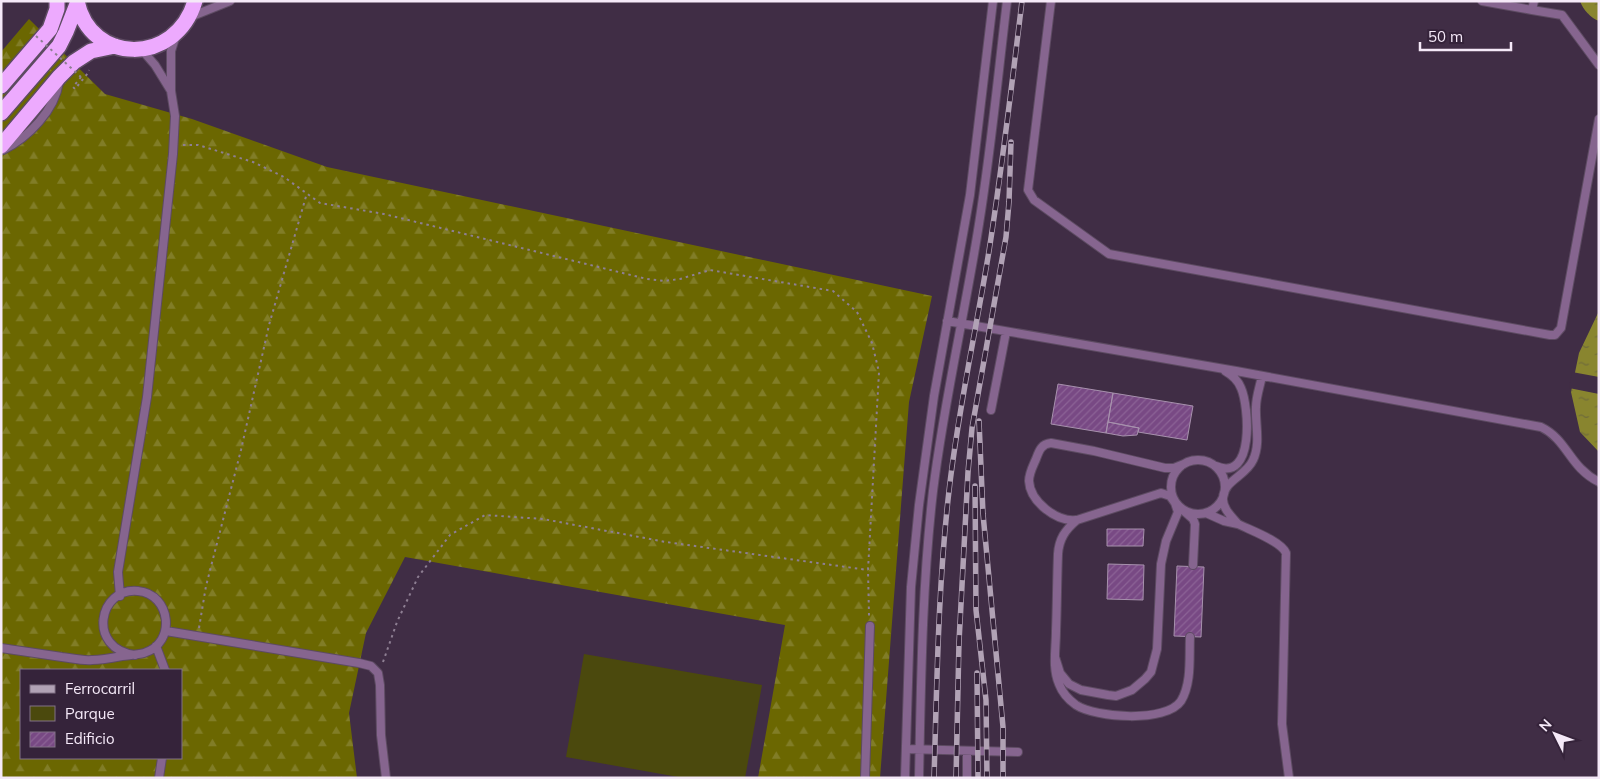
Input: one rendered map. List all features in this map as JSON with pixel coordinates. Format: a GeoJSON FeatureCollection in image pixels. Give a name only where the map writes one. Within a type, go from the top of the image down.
{"type":"FeatureCollection","features":[{"type":"Feature","properties":{"kind":"highway"},"geometry":{"type":"LineString","coordinates":[[1,86],[50,29],[57,9],[57,1]]}},
{"type":"Feature","properties":{"kind":"highway"},"geometry":{"type":"LineString","coordinates":[[77,2],[83,19],[93,32],[106,42],[132,50],[142,50],[160,45],[176,35],[190,17],[195,1]]}},
{"type":"Feature","properties":{"kind":"highway"},"geometry":{"type":"LineString","coordinates":[[1,113],[59,46],[77,2]]}},
{"type":"Feature","properties":{"kind":"highway"},"geometry":{"type":"LineString","coordinates":[[1,146],[74,62],[91,52],[115,46]]}},
{"type":"Feature","properties":{"kind":"lane"},"geometry":{"type":"LineString","coordinates":[[190,17],[230,1]]}},
{"type":"Feature","properties":{"kind":"lane"},"geometry":{"type":"LineString","coordinates":[[905,778],[914,551],[924,455],[970,195],[993,1]]}},
{"type":"Feature","properties":{"kind":"lane"},"geometry":{"type":"LineString","coordinates":[[919,778],[922,631],[929,529],[941,433],[979,224],[1006,1]]}},
{"type":"Feature","properties":{"kind":"lane"},"geometry":{"type":"LineString","coordinates":[[1051,1],[1028,193],[1034,200],[1109,254],[1550,336],[1555,335],[1561,328],[1599,119]]}},
{"type":"Feature","properties":{"kind":"lane"},"geometry":{"type":"LineString","coordinates":[[1482,1],[1562,15],[1599,65]]}},
{"type":"Feature","properties":{"kind":"lane"},"geometry":{"type":"LineString","coordinates":[[1532,10],[1534,1]]}},
{"type":"Feature","properties":{"kind":"lane"},"geometry":{"type":"LineString","coordinates":[[120,596],[118,572],[147,397],[173,144],[175,116],[171,91],[171,52],[176,35]]}},
{"type":"Feature","properties":{"kind":"lane"},"geometry":{"type":"LineString","coordinates":[[142,50],[155,65],[171,91]]}},
{"type":"Feature","properties":{"kind":"lane"},"geometry":{"type":"LineString","coordinates":[[1,150],[20,139],[46,112],[58,89],[59,77]]}},
{"type":"Feature","properties":{"kind":"lane"},"geometry":{"type":"LineString","coordinates":[[947,322],[1262,376],[1541,427],[1558,439],[1574,463],[1585,475],[1599,482]]}},
{"type":"Feature","properties":{"kind":"lane"},"geometry":{"type":"LineString","coordinates":[[991,410],[1006,332]]}},
{"type":"Feature","properties":{"kind":"lane"},"geometry":{"type":"LineString","coordinates":[[1193,566],[1195,524],[1193,519],[1166,494],[1156,494],[1077,520],[1068,521],[1055,516],[1039,502],[1029,482],[1032,468],[1040,449],[1050,443],[1094,451],[1165,468],[1174,468],[1192,460],[1202,460],[1223,469],[1236,466],[1244,455],[1247,435],[1242,389],[1233,376],[1216,368]]}},
{"type":"Feature","properties":{"kind":"lane"},"geometry":{"type":"LineString","coordinates":[[1206,513],[1219,503],[1229,483],[1249,467],[1256,454],[1256,406],[1262,376]]}},
{"type":"Feature","properties":{"kind":"lane"},"geometry":{"type":"LineString","coordinates":[[1211,463],[1223,477],[1225,507],[1238,524]]}},
{"type":"Feature","properties":{"kind":"lane"},"geometry":{"type":"LineString","coordinates":[[1055,657],[1057,666],[1068,684],[1081,690],[1116,696],[1132,690],[1151,672],[1156,657],[1160,564],[1166,541],[1178,515],[1178,506],[1172,495],[1172,478],[1184,464]]}},
{"type":"Feature","properties":{"kind":"lane"},"geometry":{"type":"LineString","coordinates":[[1178,506],[1189,513],[1206,513],[1224,521],[1238,524],[1278,544],[1286,553],[1282,724],[1289,778]]}},
{"type":"Feature","properties":{"kind":"lane"},"geometry":{"type":"LineString","coordinates":[[1077,520],[1065,531],[1058,546],[1055,657],[1060,685],[1070,699],[1082,708],[1100,713],[1132,716],[1162,713],[1170,710],[1176,706],[1184,694],[1188,676],[1190,637]]}},
{"type":"Feature","properties":{"kind":"lane"},"geometry":{"type":"LineString","coordinates":[[1,648],[91,660],[135,655],[144,653],[156,646],[166,632],[167,622],[165,612],[155,598],[139,591],[131,591],[113,600],[105,612],[103,625],[105,634],[112,646],[122,652],[135,655]]}},
{"type":"Feature","properties":{"kind":"lane"},"geometry":{"type":"LineString","coordinates":[[865,778],[870,626]]}},
{"type":"Feature","properties":{"kind":"lane"},"geometry":{"type":"LineString","coordinates":[[166,632],[359,662],[371,666],[378,673],[380,685],[381,735],[386,778]]}},
{"type":"Feature","properties":{"kind":"lane"},"geometry":{"type":"LineString","coordinates":[[156,646],[165,669]]}},
{"type":"Feature","properties":{"kind":"lane"},"geometry":{"type":"LineString","coordinates":[[906,749],[1018,752]]}},
{"type":"Feature","properties":{"kind":"lane"},"geometry":{"type":"LineString","coordinates":[[967,751],[967,778]]}},
{"type":"Feature","properties":{"kind":"lane"},"geometry":{"type":"LineString","coordinates":[[159,778],[162,759]]}},
{"type":"Feature","properties":{"kind":"path"},"geometry":{"type":"LineString","coordinates":[[36,36],[81,77],[73,87],[75,89],[88,73],[91,52]]}},
{"type":"Feature","properties":{"kind":"path"},"geometry":{"type":"LineString","coordinates":[[173,144],[198,145],[253,162],[284,177],[320,203],[384,214],[647,279],[664,281],[680,279],[710,270],[833,291],[857,312],[872,344],[879,372],[868,570],[870,626]]}},
{"type":"Feature","properties":{"kind":"path"},"geometry":{"type":"LineString","coordinates":[[197,637],[206,586],[241,450],[269,326],[307,193]]}},
{"type":"Feature","properties":{"kind":"path"},"geometry":{"type":"LineString","coordinates":[[378,673],[390,646],[397,622],[418,577],[450,535],[485,516],[543,519],[666,542],[868,570]]}},
{"type":"Feature","properties":{"kind":"green space"},"geometry":{"type":"Polygon","coordinates":[[[29,19],[105,94],[192,119],[327,167],[932,296],[909,402],[880,778],[758,778],[785,625],[405,557],[366,633],[349,713],[357,778],[1,778],[1,52],[29,19]]]}},
{"type":"Feature","properties":{"kind":"green space"},"geometry":{"type":"Polygon","coordinates":[[[584,654],[762,685],[745,778],[684,778],[566,757],[584,654]]]}},
{"type":"Feature","properties":{"kind":"water"},"geometry":{"type":"Polygon","coordinates":[[[1580,1],[1599,1],[1599,21],[1583,8],[1580,1]]]}},
{"type":"Feature","properties":{"kind":"water"},"geometry":{"type":"Polygon","coordinates":[[[1599,311],[1599,452],[1580,432],[1571,392],[1579,353],[1599,311]]]}},
{"type":"Feature","properties":{"kind":"pier"},"geometry":{"type":"Polygon","coordinates":[[[1572,372],[1599,377],[1599,394],[1569,388],[1572,372]]]}},
{"type":"Feature","properties":{"kind":"building"},"geometry":{"type":"Polygon","coordinates":[[[1058,384],[1113,393],[1106,433],[1051,424],[1058,384]]]}},
{"type":"Feature","properties":{"kind":"building"},"geometry":{"type":"Polygon","coordinates":[[[1113,393],[1193,406],[1187,440],[1138,432],[1139,428],[1108,422],[1113,393]]]}},
{"type":"Feature","properties":{"kind":"building"},"geometry":{"type":"Polygon","coordinates":[[[1108,422],[1139,428],[1137,435],[1123,436],[1106,433],[1108,422]]]}},
{"type":"Feature","properties":{"kind":"building"},"geometry":{"type":"Polygon","coordinates":[[[1107,529],[1144,529],[1143,546],[1107,546],[1107,529]]]}},
{"type":"Feature","properties":{"kind":"building"},"geometry":{"type":"Polygon","coordinates":[[[1108,564],[1144,565],[1143,600],[1107,599],[1108,564]]]}},
{"type":"Feature","properties":{"kind":"building"},"geometry":{"type":"Polygon","coordinates":[[[1177,566],[1204,567],[1201,637],[1174,636],[1177,566]]]}},
{"type":"Feature","properties":{"kind":"railway"},"geometry":{"type":"LineString","coordinates":[[934,778],[940,598],[949,491],[957,431],[994,220],[1022,1]]}},
{"type":"Feature","properties":{"kind":"railway"},"geometry":{"type":"LineString","coordinates":[[956,778],[959,642],[968,472],[972,428],[1006,237],[1011,142]]}},
{"type":"Feature","properties":{"kind":"railway"},"geometry":{"type":"LineString","coordinates":[[979,421],[983,514],[1003,727],[1003,778]]}},
{"type":"Feature","properties":{"kind":"railway"},"geometry":{"type":"LineString","coordinates":[[975,486],[976,610],[986,700],[987,778]]}},
{"type":"Feature","properties":{"kind":"railway"},"geometry":{"type":"LineString","coordinates":[[977,673],[978,778]]}}]}
